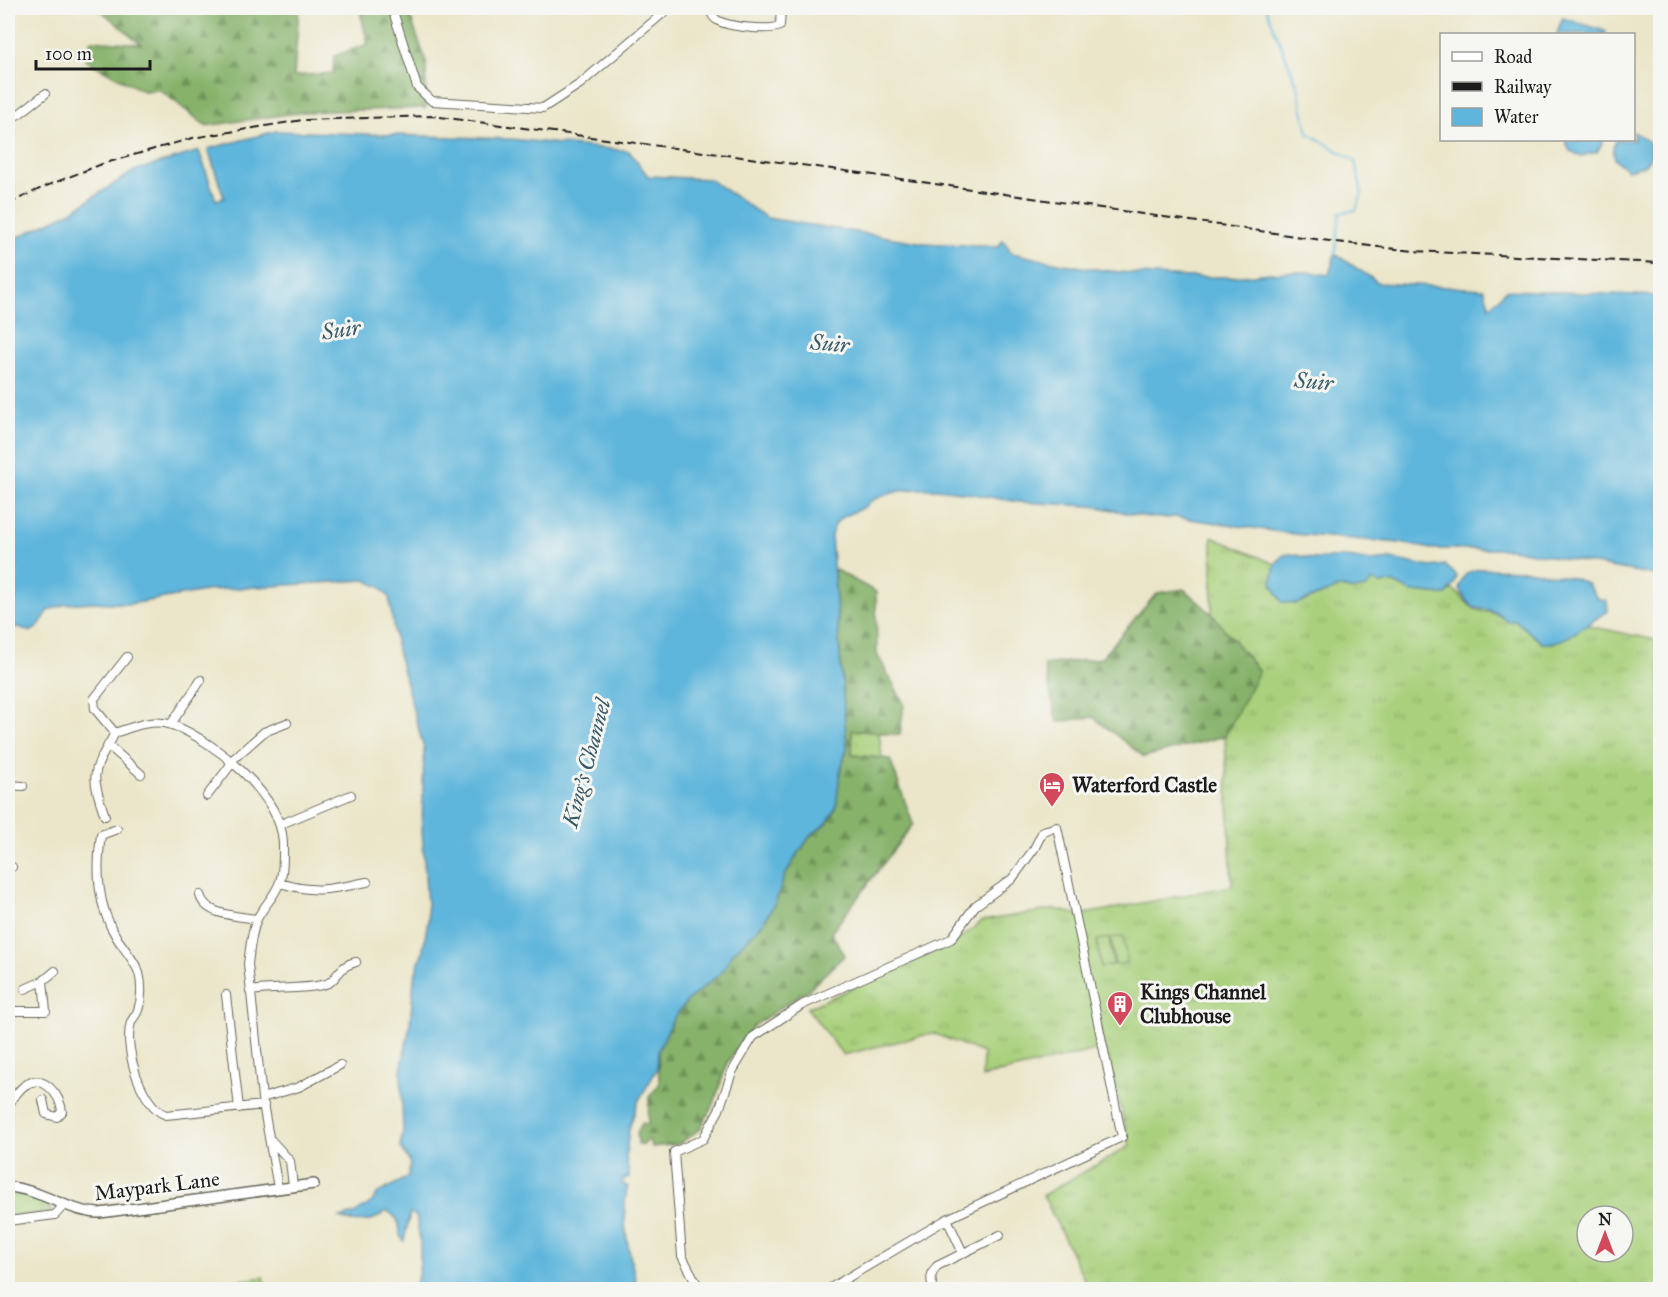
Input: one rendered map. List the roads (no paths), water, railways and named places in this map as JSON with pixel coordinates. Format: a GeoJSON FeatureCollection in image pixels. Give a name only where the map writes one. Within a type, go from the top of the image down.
{"type":"FeatureCollection","features":[{"type":"Feature","properties":{"kind":"street"},"geometry":{"type":"LineString","coordinates":[[392,8],[417,87],[432,101],[543,108],[580,84],[669,8]]}},
{"type":"Feature","properties":{"kind":"street"},"geometry":{"type":"LineString","coordinates":[[709,8],[714,18],[723,24],[772,29],[780,26],[781,8]]}},
{"type":"Feature","properties":{"kind":"street"},"geometry":{"type":"LineString","coordinates":[[8,119],[20,114],[45,94]]}},
{"type":"Feature","properties":{"kind":"street"},"geometry":{"type":"LineString","coordinates":[[115,733],[95,710],[94,699],[127,657]]}},
{"type":"Feature","properties":{"kind":"street"},"geometry":{"type":"LineString","coordinates":[[171,724],[201,680]]}},
{"type":"Feature","properties":{"kind":"street"},"geometry":{"type":"LineString","coordinates":[[105,816],[94,786],[98,759],[115,733],[141,723],[171,724],[198,738],[259,787],[281,824],[283,844],[280,883],[257,919],[250,942],[250,991],[263,1102],[278,1188]]}},
{"type":"Feature","properties":{"kind":"street"},"geometry":{"type":"LineString","coordinates":[[207,796],[231,763],[264,732],[287,723]]}},
{"type":"Feature","properties":{"kind":"street"},"geometry":{"type":"LineString","coordinates":[[108,745],[141,774]]}},
{"type":"Feature","properties":{"kind":"street"},"geometry":{"type":"LineString","coordinates":[[8,785],[23,786]]}},
{"type":"Feature","properties":{"kind":"street"},"geometry":{"type":"LineString","coordinates":[[281,824],[351,795]]}},
{"type":"Feature","properties":{"kind":"street"},"geometry":{"type":"LineString","coordinates":[[700,1290],[682,1256],[674,1152],[703,1139],[719,1110],[732,1072],[753,1037],[802,1005],[951,939],[975,906],[1012,879],[1034,849],[1043,831],[1057,827],[1122,1137],[947,1219],[827,1290]]}},
{"type":"Feature","properties":{"kind":"street"},"geometry":{"type":"LineString","coordinates":[[117,829],[101,835],[98,882],[101,901],[113,931],[139,973],[141,992],[138,1010],[131,1022],[129,1042],[146,1100],[156,1112],[166,1115],[239,1108],[263,1102],[299,1087],[340,1065]]}},
{"type":"Feature","properties":{"kind":"street"},"geometry":{"type":"LineString","coordinates":[[280,883],[305,891],[320,891],[367,882]]}},
{"type":"Feature","properties":{"kind":"street"},"geometry":{"type":"LineString","coordinates":[[200,895],[203,903],[210,908],[257,919]]}},
{"type":"Feature","properties":{"kind":"street"},"geometry":{"type":"LineString","coordinates":[[250,991],[275,986],[323,985],[331,982],[344,965],[356,962]]}},
{"type":"Feature","properties":{"kind":"street"},"geometry":{"type":"LineString","coordinates":[[25,989],[43,981],[56,971]]}},
{"type":"Feature","properties":{"kind":"street"},"geometry":{"type":"LineString","coordinates":[[8,1011],[46,1011],[43,981]]}},
{"type":"Feature","properties":{"kind":"street"},"geometry":{"type":"LineString","coordinates":[[226,995],[239,1108]]}},
{"type":"Feature","properties":{"kind":"street"},"geometry":{"type":"LineString","coordinates":[[8,1105],[25,1084],[36,1081],[53,1090],[62,1112],[57,1117],[46,1114],[43,1100]]}},
{"type":"Feature","properties":{"kind":"street"},"geometry":{"type":"LineString","coordinates":[[270,1139],[290,1161],[293,1186]]}},
{"type":"Feature","properties":{"kind":"street","name":"Maypark Lane"},"geometry":{"type":"LineString","coordinates":[[8,1187],[39,1193],[64,1205],[87,1212],[116,1212],[314,1184]]}},
{"type":"Feature","properties":{"kind":"street"},"geometry":{"type":"LineString","coordinates":[[8,1221],[55,1215],[64,1205]]}},
{"type":"Feature","properties":{"kind":"street"},"geometry":{"type":"LineString","coordinates":[[947,1219],[963,1253]]}},
{"type":"Feature","properties":{"kind":"street"},"geometry":{"type":"LineString","coordinates":[[933,1290],[932,1272],[937,1266],[1000,1235]]}},
{"type":"Feature","properties":{"kind":"water"},"geometry":{"type":"Polygon","coordinates":[[[1562,18],[1606,31],[1605,33],[1557,33],[1562,18]]]}},
{"type":"Feature","properties":{"kind":"water"},"geometry":{"type":"Polygon","coordinates":[[[276,131],[511,139],[629,151],[648,176],[709,179],[767,218],[925,243],[998,247],[1003,240],[1012,253],[1117,272],[1197,277],[1288,272],[1329,275],[1335,254],[1379,283],[1484,289],[1490,307],[1506,290],[1660,296],[1660,576],[1511,549],[1432,549],[1400,543],[1294,534],[1175,517],[1145,517],[1098,507],[1020,502],[947,490],[911,489],[893,493],[873,500],[844,516],[837,522],[831,535],[847,748],[840,772],[836,808],[827,823],[811,835],[797,855],[763,923],[732,954],[723,971],[687,1001],[673,1019],[658,1051],[657,1069],[638,1102],[629,1129],[626,1156],[629,1177],[622,1180],[624,1185],[628,1186],[625,1223],[638,1289],[414,1289],[419,1272],[420,1253],[416,1216],[410,1213],[404,1241],[400,1236],[396,1218],[386,1211],[371,1220],[352,1221],[340,1218],[354,1214],[372,1202],[377,1194],[408,1177],[410,1163],[400,1146],[403,1132],[401,1071],[410,1025],[414,979],[423,950],[428,920],[422,830],[424,749],[397,650],[389,597],[380,587],[365,580],[211,590],[130,604],[93,602],[66,604],[49,610],[38,627],[30,632],[19,627],[8,629],[8,242],[72,211],[134,171],[199,151],[216,200],[224,198],[208,149],[276,131]]]}},
{"type":"Feature","properties":{"kind":"water"},"geometry":{"type":"Polygon","coordinates":[[[1635,133],[1649,142],[1651,155],[1645,165],[1628,170],[1615,160],[1613,147],[1616,141],[1635,141],[1635,133]]]}},
{"type":"Feature","properties":{"kind":"water"},"geometry":{"type":"Polygon","coordinates":[[[1565,141],[1603,141],[1597,152],[1581,156],[1570,151],[1565,141]]]}},
{"type":"Feature","properties":{"kind":"water"},"geometry":{"type":"Polygon","coordinates":[[[1291,554],[1313,559],[1348,557],[1371,561],[1391,559],[1431,567],[1445,565],[1457,576],[1455,584],[1446,595],[1412,592],[1394,583],[1380,584],[1373,581],[1366,588],[1354,590],[1341,587],[1296,604],[1282,602],[1272,584],[1275,564],[1284,555],[1291,554]]]}},
{"type":"Feature","properties":{"kind":"water"},"geometry":{"type":"Polygon","coordinates":[[[1481,569],[1527,570],[1573,578],[1587,583],[1597,598],[1607,601],[1608,611],[1568,637],[1559,641],[1542,643],[1515,620],[1509,622],[1497,613],[1472,607],[1459,588],[1466,574],[1481,569]]]}},
{"type":"Feature","properties":{"kind":"waterway"},"geometry":{"type":"LineString","coordinates":[[1266,8],[1298,87],[1308,133],[1355,161],[1362,194],[1356,210],[1340,213],[1335,254]]}},
{"type":"Feature","properties":{"kind":"railway"},"geometry":{"type":"LineString","coordinates":[[8,204],[102,164],[193,138],[302,120],[433,116],[832,169],[1336,242],[1413,251],[1660,263]]}},
{"type":"Feature","properties":{"kind":"place","name":"Waterford Castle"},"geometry":{"type":"Point","coordinates":[1052,808]}},
{"type":"Feature","properties":{"kind":"place","name":"Kings Channel Clubhouse"},"geometry":{"type":"Point","coordinates":[1120,1027]}},
{"type":"Feature","properties":{"kind":"water label","name":"Suir"},"geometry":{"type":"Point","coordinates":[341,329]}},
{"type":"Feature","properties":{"kind":"water label","name":"Suir"},"geometry":{"type":"Point","coordinates":[830,343]}},
{"type":"Feature","properties":{"kind":"water label","name":"Suir"},"geometry":{"type":"Point","coordinates":[1314,381]}},
{"type":"Feature","properties":{"kind":"water label","name":"King's Channel"},"geometry":{"type":"Point","coordinates":[586,763]}}]}
